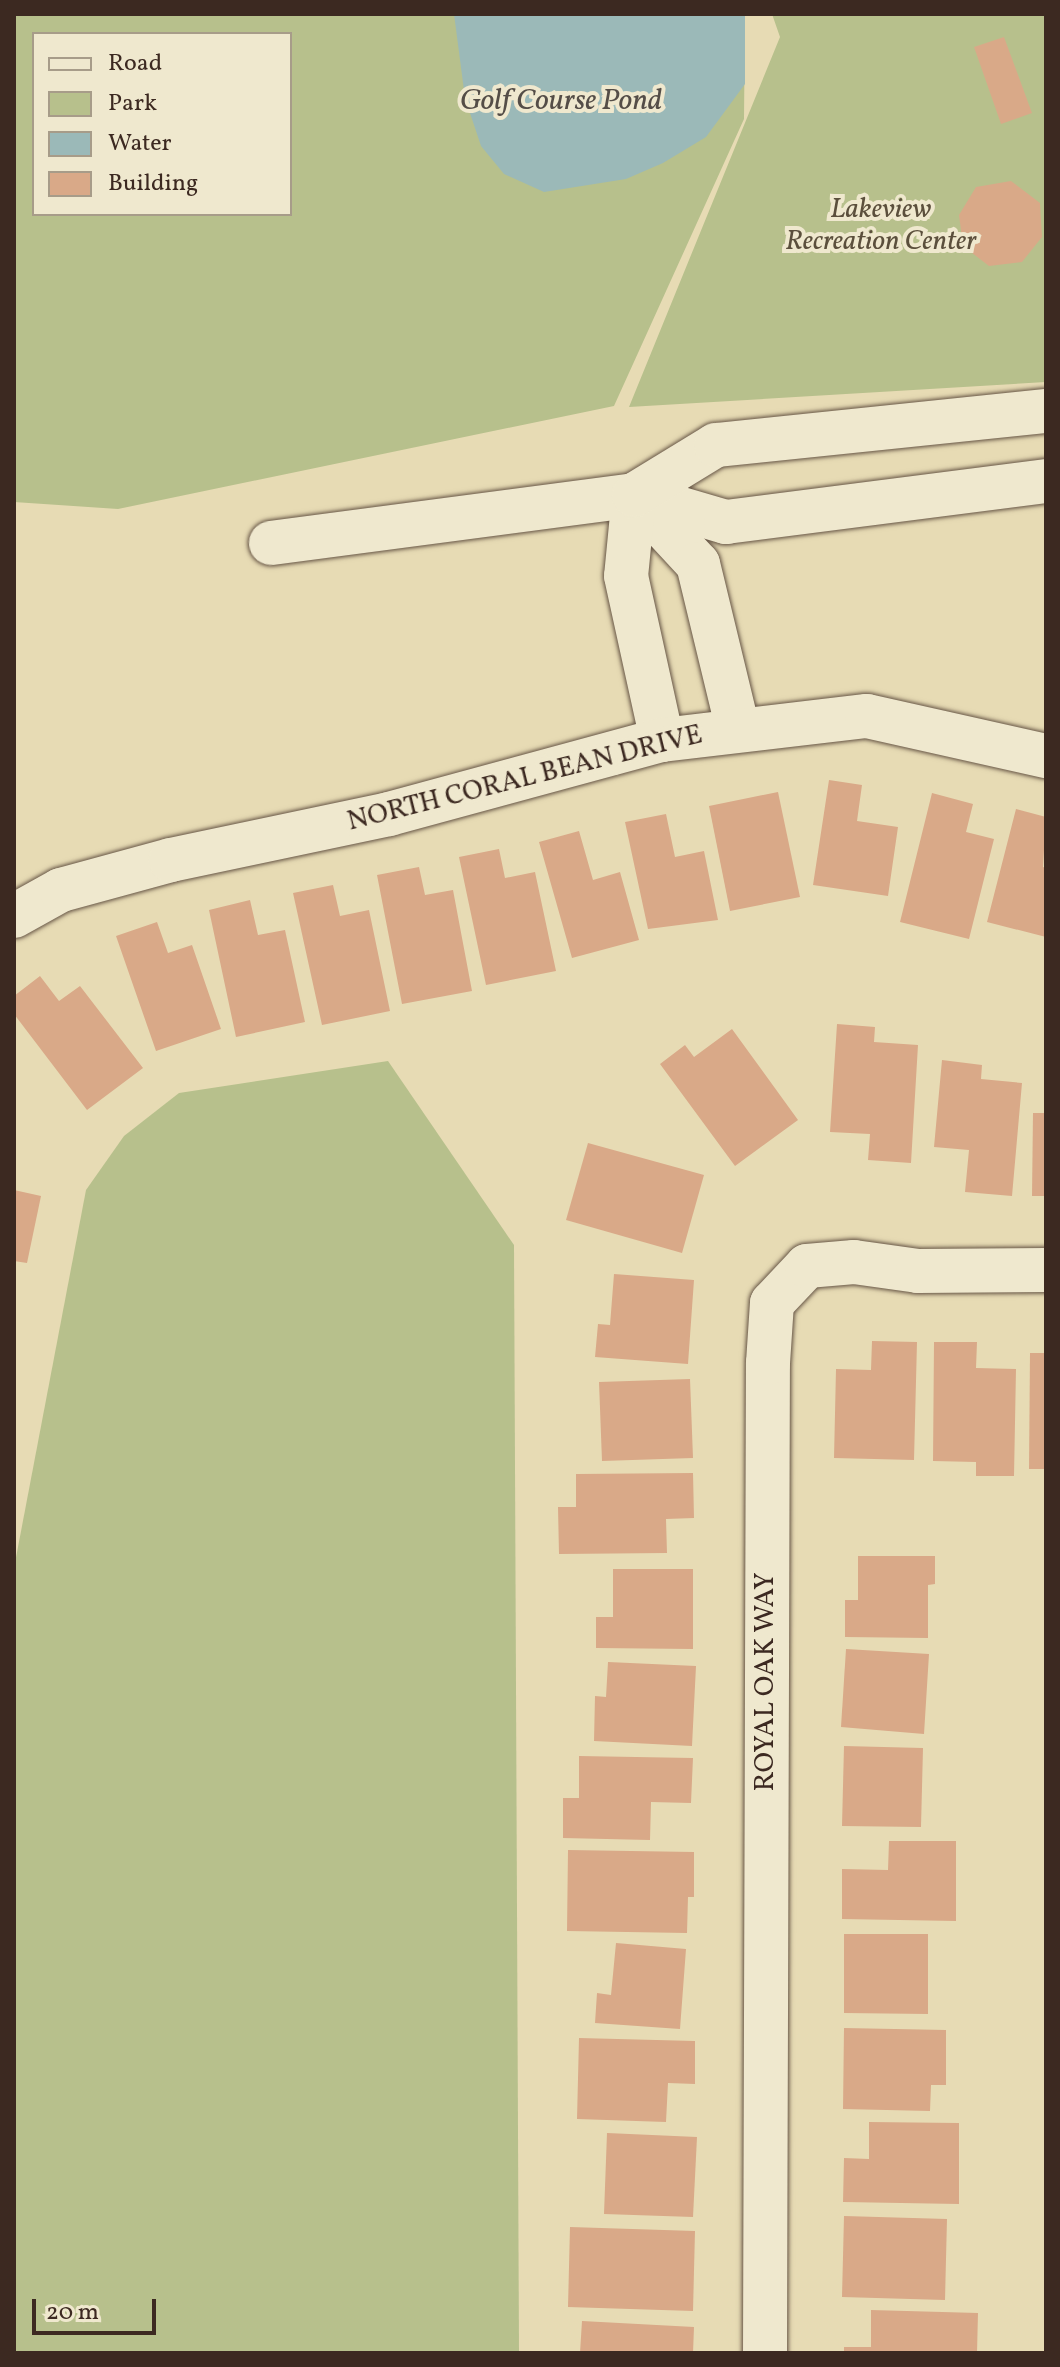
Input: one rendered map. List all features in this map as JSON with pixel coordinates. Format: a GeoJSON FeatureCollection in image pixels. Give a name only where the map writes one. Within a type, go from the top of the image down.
{"type":"FeatureCollection","features":[{"type":"Feature","properties":{"kind":"street"},"geometry":{"type":"LineString","coordinates":[[271,543],[634,495],[716,445],[1046,411]]}},
{"type":"Feature","properties":{"kind":"street"},"geometry":{"type":"LineString","coordinates":[[634,495],[726,522],[1046,481]]}},
{"type":"Feature","properties":{"kind":"street"},"geometry":{"type":"LineString","coordinates":[[634,495],[698,564],[738,729]]}},
{"type":"Feature","properties":{"kind":"street"},"geometry":{"type":"LineString","coordinates":[[634,495],[626,576],[662,740]]}},
{"type":"Feature","properties":{"kind":"street","name":"NORTH CORAL BEAN DRIVE"},"geometry":{"type":"LineString","coordinates":[[14,916],[61,890],[171,860],[389,814],[662,740],[867,716],[1046,756]]}},
{"type":"Feature","properties":{"kind":"street","name":"ROYAL OAK WAY"},"geometry":{"type":"LineString","coordinates":[[765,2353],[768,1363],[772,1303],[807,1266],[854,1262],[918,1271],[1046,1270]]}},
{"type":"Feature","properties":{"kind":"green space"},"geometry":{"type":"Polygon","coordinates":[[[14,14],[745,14],[744,119],[614,406],[118,509],[14,502],[14,14]]]}},
{"type":"Feature","properties":{"kind":"green space","name":"Lakeview Recreation Center"},"geometry":{"type":"Polygon","coordinates":[[[772,14],[1046,14],[1046,382],[629,407],[780,37],[772,14]]]}},
{"type":"Feature","properties":{"kind":"green space"},"geometry":{"type":"Polygon","coordinates":[[[388,1061],[514,1245],[519,2353],[14,2353],[14,1568],[86,1190],[124,1136],[179,1093],[388,1061]]]}},
{"type":"Feature","properties":{"kind":"water","name":"Golf Course Pond"},"geometry":{"type":"Polygon","coordinates":[[[454,14],[745,14],[745,84],[706,137],[663,163],[626,179],[544,192],[504,174],[481,146],[465,98],[454,14]]]}},
{"type":"Feature","properties":{"kind":"building"},"geometry":{"type":"Polygon","coordinates":[[[1004,37],[1032,113],[1001,124],[974,47],[1004,37]]]}},
{"type":"Feature","properties":{"kind":"building"},"geometry":{"type":"Polygon","coordinates":[[[1011,181],[1040,203],[1042,237],[1022,262],[989,266],[963,246],[959,215],[976,187],[1011,181]]]}},
{"type":"Feature","properties":{"kind":"building"},"geometry":{"type":"Polygon","coordinates":[[[829,780],[862,785],[857,821],[898,827],[888,896],[813,885],[829,780]]]}},
{"type":"Feature","properties":{"kind":"building"},"geometry":{"type":"Polygon","coordinates":[[[778,792],[800,897],[730,911],[709,806],[778,792]]]}},
{"type":"Feature","properties":{"kind":"building"},"geometry":{"type":"Polygon","coordinates":[[[932,793],[973,804],[966,832],[994,839],[969,939],[900,922],[932,793]]]}},
{"type":"Feature","properties":{"kind":"building"},"geometry":{"type":"Polygon","coordinates":[[[1016,809],[1046,817],[1043,867],[1046,868],[1046,937],[987,922],[1016,809]]]}},
{"type":"Feature","properties":{"kind":"building"},"geometry":{"type":"Polygon","coordinates":[[[666,814],[675,857],[704,851],[718,920],[648,929],[625,822],[666,814]]]}},
{"type":"Feature","properties":{"kind":"building"},"geometry":{"type":"Polygon","coordinates":[[[579,831],[593,880],[620,872],[639,940],[572,958],[539,842],[579,831]]]}},
{"type":"Feature","properties":{"kind":"building"},"geometry":{"type":"Polygon","coordinates":[[[499,849],[505,878],[535,872],[556,971],[486,985],[459,857],[499,849]]]}},
{"type":"Feature","properties":{"kind":"building"},"geometry":{"type":"Polygon","coordinates":[[[419,867],[425,895],[453,890],[472,991],[402,1004],[377,875],[419,867]]]}},
{"type":"Feature","properties":{"kind":"building"},"geometry":{"type":"Polygon","coordinates":[[[333,885],[340,916],[369,910],[390,1011],[322,1025],[293,893],[333,885]]]}},
{"type":"Feature","properties":{"kind":"building"},"geometry":{"type":"Polygon","coordinates":[[[250,900],[258,935],[285,930],[305,1022],[236,1037],[209,910],[250,900]]]}},
{"type":"Feature","properties":{"kind":"building"},"geometry":{"type":"Polygon","coordinates":[[[157,922],[168,953],[192,945],[221,1029],[156,1051],[116,936],[157,922]]]}},
{"type":"Feature","properties":{"kind":"building"},"geometry":{"type":"Polygon","coordinates":[[[40,976],[59,1001],[80,986],[143,1068],[87,1110],[14,1014],[14,996],[40,976]]]}},
{"type":"Feature","properties":{"kind":"building"},"geometry":{"type":"Polygon","coordinates":[[[837,1024],[875,1027],[874,1042],[918,1045],[911,1163],[868,1160],[870,1134],[830,1132],[837,1024]]]}},
{"type":"Feature","properties":{"kind":"building"},"geometry":{"type":"Polygon","coordinates":[[[732,1029],[798,1120],[735,1166],[660,1064],[685,1045],[694,1057],[732,1029]]]}},
{"type":"Feature","properties":{"kind":"building"},"geometry":{"type":"Polygon","coordinates":[[[942,1060],[982,1065],[981,1079],[1022,1083],[1012,1196],[965,1192],[969,1150],[934,1147],[942,1060]]]}},
{"type":"Feature","properties":{"kind":"building"},"geometry":{"type":"Polygon","coordinates":[[[1033,1113],[1046,1113],[1046,1196],[1032,1196],[1033,1113]]]}},
{"type":"Feature","properties":{"kind":"building"},"geometry":{"type":"Polygon","coordinates":[[[588,1143],[704,1175],[682,1253],[566,1220],[588,1143]]]}},
{"type":"Feature","properties":{"kind":"building"},"geometry":{"type":"Polygon","coordinates":[[[14,1190],[41,1196],[27,1263],[14,1261],[14,1190]]]}},
{"type":"Feature","properties":{"kind":"building"},"geometry":{"type":"Polygon","coordinates":[[[614,1274],[694,1280],[688,1364],[595,1357],[598,1324],[610,1325],[614,1274]]]}},
{"type":"Feature","properties":{"kind":"building"},"geometry":{"type":"Polygon","coordinates":[[[872,1341],[917,1342],[914,1460],[834,1458],[836,1369],[871,1370],[872,1341]]]}},
{"type":"Feature","properties":{"kind":"building"},"geometry":{"type":"Polygon","coordinates":[[[934,1342],[977,1342],[976,1368],[1016,1369],[1014,1476],[976,1476],[976,1462],[933,1461],[934,1342]]]}},
{"type":"Feature","properties":{"kind":"building"},"geometry":{"type":"Polygon","coordinates":[[[1030,1353],[1046,1353],[1046,1469],[1029,1469],[1030,1353]]]}},
{"type":"Feature","properties":{"kind":"building"},"geometry":{"type":"Polygon","coordinates":[[[690,1379],[693,1458],[602,1461],[599,1382],[690,1379]]]}},
{"type":"Feature","properties":{"kind":"building"},"geometry":{"type":"Polygon","coordinates":[[[693,1473],[694,1518],[666,1519],[667,1553],[559,1554],[558,1507],[576,1507],[576,1474],[693,1473]]]}},
{"type":"Feature","properties":{"kind":"building"},"geometry":{"type":"Polygon","coordinates":[[[858,1556],[935,1556],[935,1584],[928,1585],[928,1638],[845,1637],[845,1600],[858,1600],[858,1556]]]}},
{"type":"Feature","properties":{"kind":"building"},"geometry":{"type":"Polygon","coordinates":[[[613,1569],[693,1569],[693,1649],[596,1648],[596,1617],[613,1617],[613,1569]]]}},
{"type":"Feature","properties":{"kind":"building"},"geometry":{"type":"Polygon","coordinates":[[[846,1649],[929,1654],[924,1734],[841,1727],[846,1649]]]}},
{"type":"Feature","properties":{"kind":"building"},"geometry":{"type":"Polygon","coordinates":[[[608,1662],[696,1666],[692,1746],[594,1741],[595,1696],[606,1697],[608,1662]]]}},
{"type":"Feature","properties":{"kind":"building"},"geometry":{"type":"Polygon","coordinates":[[[844,1746],[923,1748],[921,1827],[842,1826],[844,1746]]]}},
{"type":"Feature","properties":{"kind":"building"},"geometry":{"type":"Polygon","coordinates":[[[579,1756],[693,1758],[691,1803],[651,1802],[650,1840],[563,1838],[563,1798],[579,1798],[579,1756]]]}},
{"type":"Feature","properties":{"kind":"building"},"geometry":{"type":"Polygon","coordinates":[[[889,1841],[956,1841],[956,1921],[842,1919],[842,1869],[888,1870],[889,1841]]]}},
{"type":"Feature","properties":{"kind":"building"},"geometry":{"type":"Polygon","coordinates":[[[568,1850],[694,1852],[694,1897],[688,1897],[687,1933],[567,1931],[568,1850]]]}},
{"type":"Feature","properties":{"kind":"building"},"geometry":{"type":"Polygon","coordinates":[[[844,1934],[928,1934],[928,2014],[844,2013],[844,1934]]]}},
{"type":"Feature","properties":{"kind":"building"},"geometry":{"type":"Polygon","coordinates":[[[616,1943],[686,1949],[680,2029],[595,2023],[597,1993],[611,1995],[616,1943]]]}},
{"type":"Feature","properties":{"kind":"building"},"geometry":{"type":"Polygon","coordinates":[[[844,2028],[946,2030],[946,2085],[931,2085],[930,2111],[843,2109],[844,2028]]]}},
{"type":"Feature","properties":{"kind":"building"},"geometry":{"type":"Polygon","coordinates":[[[579,2038],[695,2041],[695,2084],[668,2083],[666,2122],[577,2119],[579,2038]]]}},
{"type":"Feature","properties":{"kind":"building"},"geometry":{"type":"Polygon","coordinates":[[[869,2122],[959,2123],[959,2204],[843,2202],[844,2158],[869,2159],[869,2122]]]}},
{"type":"Feature","properties":{"kind":"building"},"geometry":{"type":"Polygon","coordinates":[[[607,2133],[697,2137],[693,2217],[604,2214],[607,2133]]]}},
{"type":"Feature","properties":{"kind":"building"},"geometry":{"type":"Polygon","coordinates":[[[844,2216],[947,2219],[945,2300],[842,2297],[844,2216]]]}},
{"type":"Feature","properties":{"kind":"building"},"geometry":{"type":"Polygon","coordinates":[[[570,2227],[695,2231],[693,2311],[568,2307],[570,2227]]]}},
{"type":"Feature","properties":{"kind":"building"},"geometry":{"type":"Polygon","coordinates":[[[871,2310],[978,2313],[977,2353],[844,2353],[844,2347],[871,2347],[871,2310]]]}},
{"type":"Feature","properties":{"kind":"building"},"geometry":{"type":"Polygon","coordinates":[[[582,2321],[694,2327],[693,2353],[580,2353],[582,2321]]]}}]}
